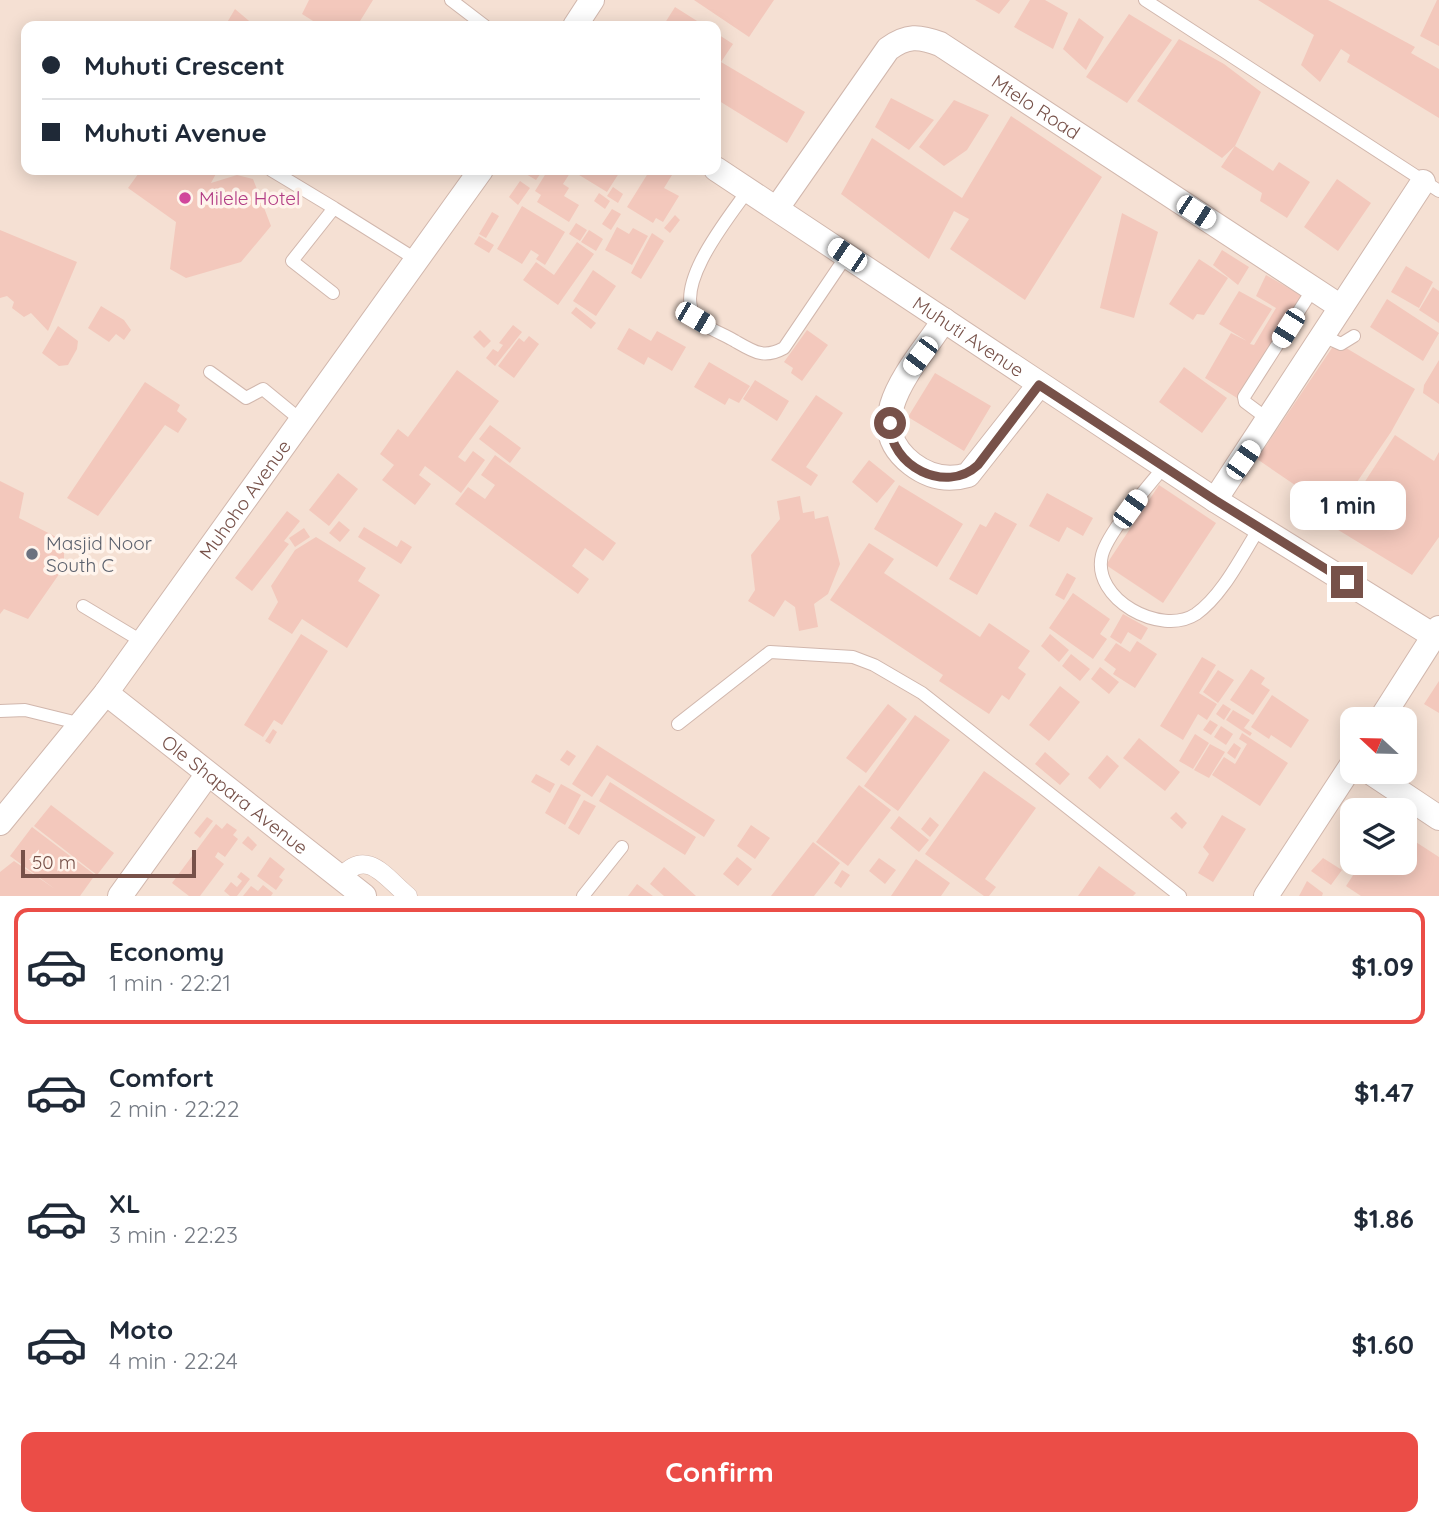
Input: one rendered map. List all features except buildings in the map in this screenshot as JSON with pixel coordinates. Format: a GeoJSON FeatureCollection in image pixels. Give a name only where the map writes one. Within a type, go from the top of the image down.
{"type":"FeatureCollection","features":[{"type":"Feature","properties":{"kind":"street"},"geometry":{"type":"LineString","coordinates":[[578,21],[592,0]]}},
{"type":"Feature","properties":{"kind":"street","name":"Mtelo Road"},"geometry":{"type":"LineString","coordinates":[[777,208],[888,49],[904,39],[923,37],[940,44],[1341,307]]}},
{"type":"Feature","properties":{"kind":"street","name":"Muhuti Avenue"},"geometry":{"type":"LineString","coordinates":[[721,172],[1215,500],[1437,632]]}},
{"type":"Feature","properties":{"kind":"street","name":"Muhoho Avenue"},"geometry":{"type":"LineString","coordinates":[[0,823],[106,693],[477,175]]}},
{"type":"Feature","properties":{"kind":"street"},"geometry":{"type":"LineString","coordinates":[[1215,500],[1341,307],[1431,186]]}},
{"type":"Feature","properties":{"kind":"street"},"geometry":{"type":"LineString","coordinates":[[944,320],[893,398],[890,433],[896,450],[913,465],[939,477],[954,479],[968,475],[1039,385]]}},
{"type":"Feature","properties":{"kind":"street"},"geometry":{"type":"LineString","coordinates":[[1389,707],[1437,632]]}},
{"type":"Feature","properties":{"kind":"street","name":"Ole Shapara Avenue"},"geometry":{"type":"LineString","coordinates":[[106,693],[207,775],[335,886],[364,896]]}},
{"type":"Feature","properties":{"kind":"street"},"geometry":{"type":"LineString","coordinates":[[120,896],[207,775]]}},
{"type":"Feature","properties":{"kind":"street"},"geometry":{"type":"LineString","coordinates":[[1266,896],[1340,783]]}},
{"type":"Feature","properties":{"kind":"street"},"geometry":{"type":"LineString","coordinates":[[1388,784],[1439,818]]}},
{"type":"Feature","properties":{"kind":"street"},"geometry":{"type":"LineString","coordinates":[[335,886],[352,865],[361,862],[370,864],[408,896]]}},
{"type":"Feature","properties":{"kind":"lane"},"geometry":{"type":"LineString","coordinates":[[451,0],[478,21]]}},
{"type":"Feature","properties":{"kind":"lane"},"geometry":{"type":"LineString","coordinates":[[1145,0],[1431,186]]}},
{"type":"Feature","properties":{"kind":"lane"},"geometry":{"type":"LineString","coordinates":[[279,175],[417,260]]}},
{"type":"Feature","properties":{"kind":"lane"},"geometry":{"type":"LineString","coordinates":[[748,190],[702,261],[689,301],[695,318],[759,355],[772,355],[784,348],[847,255]]}},
{"type":"Feature","properties":{"kind":"lane"},"geometry":{"type":"LineString","coordinates":[[332,293],[292,261],[334,208]]}},
{"type":"Feature","properties":{"kind":"lane"},"geometry":{"type":"LineString","coordinates":[[1269,420],[1245,402],[1244,397],[1313,289]]}},
{"type":"Feature","properties":{"kind":"lane"},"geometry":{"type":"LineString","coordinates":[[1323,336],[1341,344],[1354,336]]}},
{"type":"Feature","properties":{"kind":"lane"},"geometry":{"type":"LineString","coordinates":[[210,372],[246,398],[263,389],[302,421]]}},
{"type":"Feature","properties":{"kind":"lane"},"geometry":{"type":"LineString","coordinates":[[1164,467],[1130,509],[1101,555],[1103,580],[1121,600],[1145,617],[1172,622],[1199,612],[1211,599],[1259,527]]}},
{"type":"Feature","properties":{"kind":"lane"},"geometry":{"type":"LineString","coordinates":[[83,606],[143,642]]}},
{"type":"Feature","properties":{"kind":"lane"},"geometry":{"type":"LineString","coordinates":[[678,724],[770,652],[853,657],[874,665],[922,693],[1180,896]]}},
{"type":"Feature","properties":{"kind":"lane"},"geometry":{"type":"LineString","coordinates":[[0,711],[25,710],[82,724]]}},
{"type":"Feature","properties":{"kind":"lane"},"geometry":{"type":"LineString","coordinates":[[583,896],[622,847]]}},
{"type":"Feature","properties":{"kind":"shaded area"},"geometry":{"type":"Polygon","coordinates":[[[0,0],[1439,0],[1439,896],[0,896],[0,0]]]}},
{"type":"Feature","properties":{"kind":"place","name":"Milele Hotel"},"geometry":{"type":"Point","coordinates":[185,198]}},
{"type":"Feature","properties":{"kind":"place","name":"Masjid Noor South C"},"geometry":{"type":"Point","coordinates":[32,554]}},
{"type":"Feature","properties":{"kind":"route"},"geometry":{"type":"LineString","coordinates":[[890,423],[890,433],[896,450],[913,465],[939,477],[954,479],[968,475],[978,465],[1039,385],[1347,582]]}}]}
